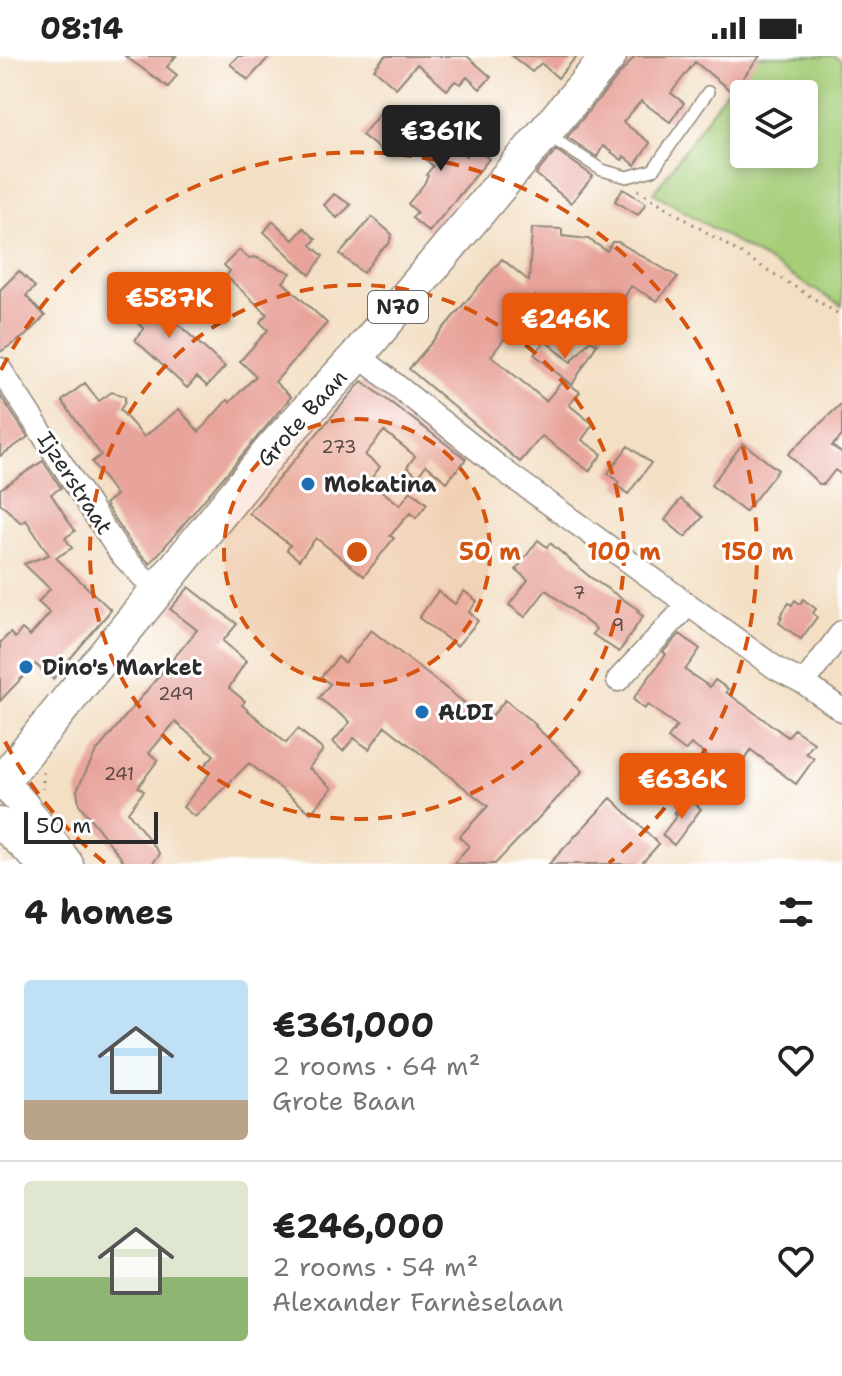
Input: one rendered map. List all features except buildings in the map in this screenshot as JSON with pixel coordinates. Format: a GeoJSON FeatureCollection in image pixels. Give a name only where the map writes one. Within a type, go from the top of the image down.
{"type":"FeatureCollection","features":[{"type":"Feature","properties":{"kind":"main road","name":"Grote Baan"},"geometry":{"type":"LineString","coordinates":[[1,783],[273,448],[358,355],[609,56]]}},
{"type":"Feature","properties":{"kind":"main road"},"geometry":{"type":"LineString","coordinates":[[1,783],[22,803],[68,864]]}},
{"type":"Feature","properties":{"kind":"main road"},"geometry":{"type":"LineString","coordinates":[[0,823],[43,864]]}},
{"type":"Feature","properties":{"kind":"street"},"geometry":{"type":"LineString","coordinates":[[358,355],[503,470],[777,669],[804,683],[842,710]]}},
{"type":"Feature","properties":{"kind":"street","name":"Ijzerstraat"},"geometry":{"type":"LineString","coordinates":[[1,372],[120,553],[157,592]]}},
{"type":"Feature","properties":{"kind":"street"},"geometry":{"type":"LineString","coordinates":[[618,680],[688,605]]}},
{"type":"Feature","properties":{"kind":"street"},"geometry":{"type":"LineString","coordinates":[[804,683],[842,632]]}},
{"type":"Feature","properties":{"kind":"lane"},"geometry":{"type":"LineString","coordinates":[[545,133],[602,170],[627,177],[653,170],[708,92]]}},
{"type":"Feature","properties":{"kind":"path"},"geometry":{"type":"LineString","coordinates":[[611,172],[842,316]]}},
{"type":"Feature","properties":{"kind":"green space"},"geometry":{"type":"Polygon","coordinates":[[[751,56],[834,56],[842,61],[842,306],[654,193],[730,86],[730,168],[818,168],[818,80],[734,80],[751,56]]]}},
{"type":"Feature","properties":{"kind":"place","name":"Mokatina"},"geometry":{"type":"Point","coordinates":[308,484]}},
{"type":"Feature","properties":{"kind":"place","name":"Dino's Market"},"geometry":{"type":"Point","coordinates":[26,667]}},
{"type":"Feature","properties":{"kind":"place","name":"ALDI"},"geometry":{"type":"Point","coordinates":[422,712]}}]}
